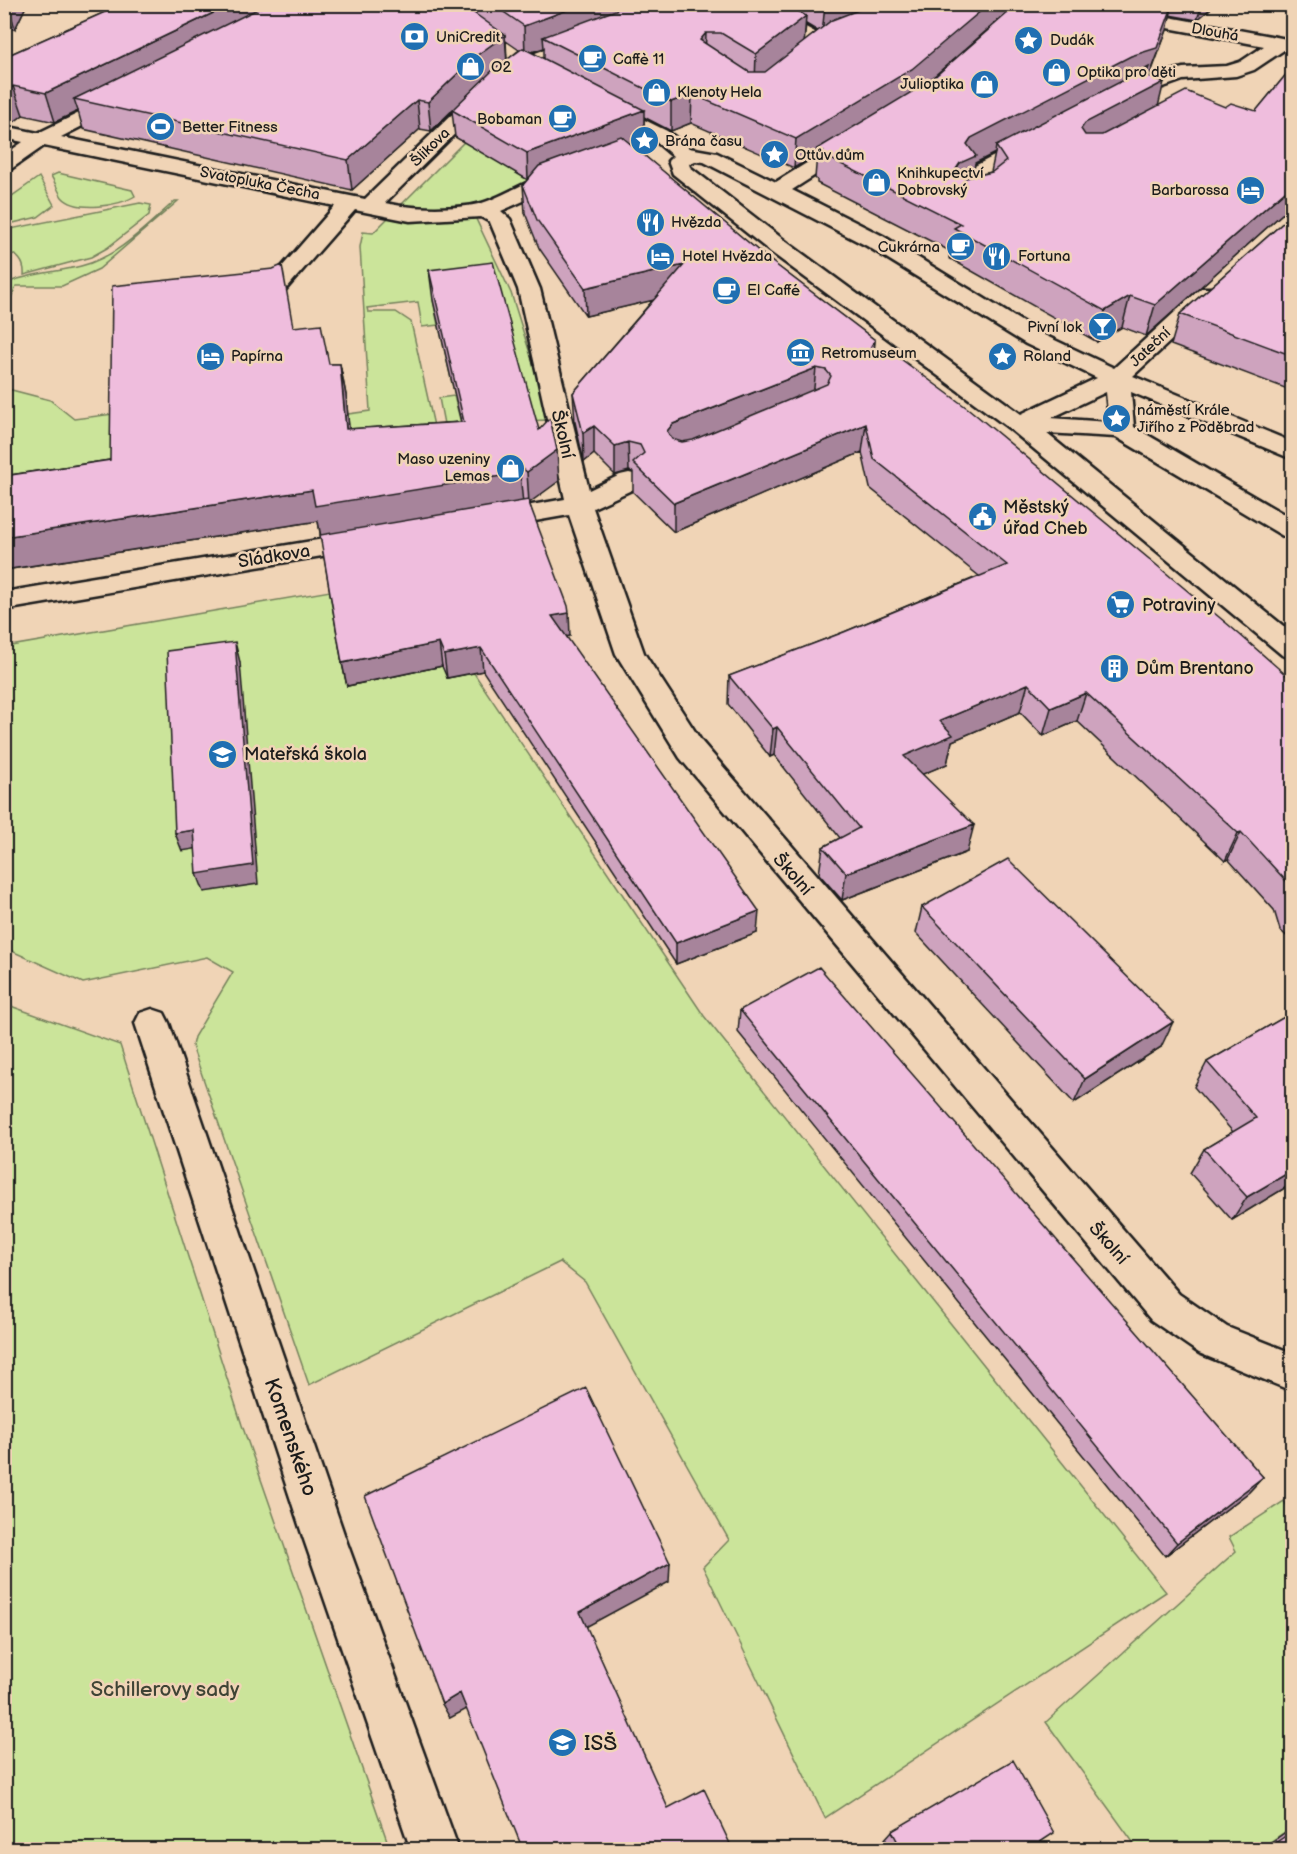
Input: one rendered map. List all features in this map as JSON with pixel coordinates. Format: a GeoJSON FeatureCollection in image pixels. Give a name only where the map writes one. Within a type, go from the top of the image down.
{"type":"FeatureCollection","features":[{"type":"Feature","properties":{"kind":"street"},"geometry":{"type":"LineString","coordinates":[[750,4],[821,43]]}},
{"type":"Feature","properties":{"kind":"street","name":"Dlouhá"},"geometry":{"type":"LineString","coordinates":[[1067,4],[1287,45]]}},
{"type":"Feature","properties":{"kind":"street"},"geometry":{"type":"LineString","coordinates":[[802,58],[821,43],[864,26]]}},
{"type":"Feature","properties":{"kind":"street","name":"Šlikova"},"geometry":{"type":"LineString","coordinates":[[271,291],[361,203],[488,91],[523,64],[599,36]]}},
{"type":"Feature","properties":{"kind":"street"},"geometry":{"type":"LineString","coordinates":[[1102,106],[1160,80],[1183,74],[1229,72],[1247,66],[1287,45]]}},
{"type":"Feature","properties":{"kind":"street"},"geometry":{"type":"LineString","coordinates":[[503,50],[523,64],[544,74]]}},
{"type":"Feature","properties":{"kind":"street"},"geometry":{"type":"LineString","coordinates":[[1211,93],[1225,85],[1229,72]]}},
{"type":"Feature","properties":{"kind":"street"},"geometry":{"type":"LineString","coordinates":[[4,165],[40,140],[139,90]]}},
{"type":"Feature","properties":{"kind":"street"},"geometry":{"type":"LineString","coordinates":[[586,96],[677,148],[710,157],[775,192],[884,237],[1034,339],[1117,378],[1293,450]]}},
{"type":"Feature","properties":{"kind":"street","name":"Svatopluka Čecha"},"geometry":{"type":"LineString","coordinates":[[4,132],[361,203],[410,215],[485,210]]}},
{"type":"Feature","properties":{"kind":"street"},"geometry":{"type":"LineString","coordinates":[[964,200],[988,189],[974,174],[1051,132]]}},
{"type":"Feature","properties":{"kind":"street"},"geometry":{"type":"LineString","coordinates":[[775,192],[869,133]]}},
{"type":"Feature","properties":{"kind":"street"},"geometry":{"type":"LineString","coordinates":[[636,148],[677,148]]}},
{"type":"Feature","properties":{"kind":"street"},"geometry":{"type":"LineString","coordinates":[[677,148],[680,170],[913,360],[1019,424],[1293,648]]}},
{"type":"Feature","properties":{"kind":"street"},"geometry":{"type":"LineString","coordinates":[[485,210],[588,166]]}},
{"type":"Feature","properties":{"kind":"street","name":"Školní"},"geometry":{"type":"LineString","coordinates":[[485,210],[499,219],[529,289],[579,506],[630,654],[691,750],[759,833],[1164,1307],[1213,1340],[1293,1372]]}},
{"type":"Feature","properties":{"kind":"street","name":"Jateční"},"geometry":{"type":"LineString","coordinates":[[1117,378],[1225,279]]}},
{"type":"Feature","properties":{"kind":"street"},"geometry":{"type":"LineString","coordinates":[[1019,424],[1117,378]]}},
{"type":"Feature","properties":{"kind":"street"},"geometry":{"type":"LineString","coordinates":[[1117,378],[1122,430]]}},
{"type":"Feature","properties":{"kind":"street"},"geometry":{"type":"LineString","coordinates":[[1019,424],[1122,430],[1293,530]]}},
{"type":"Feature","properties":{"kind":"street"},"geometry":{"type":"LineString","coordinates":[[462,525],[579,506],[629,481]]}},
{"type":"Feature","properties":{"kind":"street","name":"Sládkova"},"geometry":{"type":"LineString","coordinates":[[4,601],[392,537]]}},
{"type":"Feature","properties":{"kind":"street","name":"Komenského"},"geometry":{"type":"LineString","coordinates":[[152,1023],[324,1537],[435,1850]]}},
{"type":"Feature","properties":{"kind":"green space"},"geometry":{"type":"Polygon","coordinates":[[[466,140],[534,183],[484,209],[476,219],[511,293],[560,449],[547,420],[444,424],[439,398],[454,396],[461,423],[433,300],[438,325],[422,327],[418,302],[367,308],[368,312],[396,312],[411,322],[434,426],[312,462],[348,414],[370,411],[360,247],[363,232],[373,233],[466,140]]]}},
{"type":"Feature","properties":{"kind":"green space"},"geometry":{"type":"Polygon","coordinates":[[[58,173],[132,190],[135,196],[109,205],[77,205],[62,197],[51,176],[58,173]]]}},
{"type":"Feature","properties":{"kind":"green space"},"geometry":{"type":"Polygon","coordinates":[[[39,177],[54,205],[38,217],[5,225],[5,201],[39,177]]]}},
{"type":"Feature","properties":{"kind":"green space"},"geometry":{"type":"Polygon","coordinates":[[[175,201],[178,201],[99,269],[62,286],[16,286],[5,312],[5,284],[95,262],[120,248],[175,201]]]}},
{"type":"Feature","properties":{"kind":"green space"},"geometry":{"type":"Polygon","coordinates":[[[140,203],[151,205],[149,215],[107,248],[91,257],[24,275],[19,259],[5,252],[5,230],[140,203]]]}},
{"type":"Feature","properties":{"kind":"green space"},"geometry":{"type":"Polygon","coordinates":[[[4,388],[50,400],[74,419],[121,413],[120,495],[5,511],[4,388]]]}},
{"type":"Feature","properties":{"kind":"green space"},"geometry":{"type":"Polygon","coordinates":[[[330,591],[347,686],[442,666],[448,678],[474,673],[704,1016],[1166,1592],[825,1818],[703,1567],[729,1540],[585,1282],[560,1262],[309,1385],[192,1046],[194,1037],[233,972],[207,957],[83,983],[5,948],[5,647],[330,591]]]}},
{"type":"Feature","properties":{"kind":"green space","name":"Schillerovy sady"},"geometry":{"type":"Polygon","coordinates":[[[5,1004],[120,1045],[242,1425],[390,1849],[5,1849],[5,1004]]]}},
{"type":"Feature","properties":{"kind":"green space"},"geometry":{"type":"Polygon","coordinates":[[[1284,1501],[1292,1514],[1292,1827],[1260,1849],[1138,1849],[1046,1722],[1236,1551],[1229,1537],[1284,1501]]]}},
{"type":"Feature","properties":{"kind":"building"},"geometry":{"type":"Polygon","coordinates":[[[123,4],[232,4],[46,93],[13,86],[4,93],[4,57],[123,4]]]}},
{"type":"Feature","properties":{"kind":"building"},"geometry":{"type":"Polygon","coordinates":[[[268,4],[461,4],[505,35],[476,56],[428,102],[417,100],[348,160],[74,99],[268,4]]]}},
{"type":"Feature","properties":{"kind":"building"},"geometry":{"type":"Polygon","coordinates":[[[492,4],[583,4],[524,26],[492,4]]]}},
{"type":"Feature","properties":{"kind":"building"},"geometry":{"type":"Polygon","coordinates":[[[632,4],[787,4],[806,16],[756,54],[721,33],[706,33],[700,40],[749,72],[765,72],[832,20],[874,4],[989,4],[912,69],[796,139],[692,94],[671,102],[543,37],[632,4]]]}},
{"type":"Feature","properties":{"kind":"building"},"geometry":{"type":"Polygon","coordinates":[[[1018,4],[1173,4],[1157,48],[1131,56],[971,138],[967,144],[976,156],[960,163],[956,169],[959,176],[966,178],[992,172],[1006,161],[996,146],[1149,67],[1146,75],[1164,82],[1085,123],[1081,129],[1085,135],[1102,135],[1186,91],[1225,107],[1231,103],[1256,111],[1293,66],[1293,184],[1155,305],[1130,296],[1105,311],[954,228],[961,224],[819,153],[823,151],[817,149],[930,81],[1018,4]]]}},
{"type":"Feature","properties":{"kind":"building"},"geometry":{"type":"Polygon","coordinates":[[[523,48],[644,110],[527,153],[452,110],[493,70],[523,48]]]}},
{"type":"Feature","properties":{"kind":"building"},"geometry":{"type":"Polygon","coordinates":[[[621,136],[767,258],[875,340],[871,346],[874,353],[894,354],[970,410],[1293,681],[1293,897],[1288,883],[1241,832],[1238,833],[1086,693],[1051,708],[1028,684],[940,721],[953,735],[904,756],[974,825],[846,873],[823,847],[859,828],[777,727],[773,729],[729,676],[1007,565],[874,459],[866,424],[674,503],[633,463],[644,453],[640,445],[628,442],[615,446],[594,426],[583,433],[573,393],[684,265],[585,288],[537,220],[523,185],[539,166],[621,136]],[[816,368],[673,424],[667,431],[672,439],[682,442],[693,440],[827,384],[831,376],[826,370],[816,368]]]}},
{"type":"Feature","properties":{"kind":"building"},"geometry":{"type":"Polygon","coordinates":[[[1293,214],[1293,356],[1180,314],[1293,214]]]}},
{"type":"Feature","properties":{"kind":"building"},"geometry":{"type":"Polygon","coordinates":[[[493,262],[539,430],[550,418],[557,450],[527,472],[518,465],[520,473],[315,506],[312,490],[4,537],[4,476],[110,460],[112,286],[273,269],[282,265],[293,327],[321,324],[329,364],[340,364],[346,429],[464,422],[429,270],[493,262]]]}},
{"type":"Feature","properties":{"kind":"building"},"geometry":{"type":"Polygon","coordinates":[[[528,500],[568,606],[569,613],[552,616],[759,911],[676,943],[481,648],[444,655],[439,643],[342,663],[320,535],[528,500]]]}},
{"type":"Feature","properties":{"kind":"building"},"geometry":{"type":"Polygon","coordinates":[[[235,642],[253,865],[197,874],[194,830],[175,833],[167,651],[235,642]]]}},
{"type":"Feature","properties":{"kind":"building"},"geometry":{"type":"Polygon","coordinates":[[[1008,859],[1173,1022],[1085,1079],[922,907],[1008,859]]]}},
{"type":"Feature","properties":{"kind":"building"},"geometry":{"type":"Polygon","coordinates":[[[819,967],[1263,1477],[1177,1543],[740,1010],[819,967]]]}},
{"type":"Feature","properties":{"kind":"building"},"geometry":{"type":"Polygon","coordinates":[[[1293,1012],[1293,1170],[1247,1197],[1204,1149],[1256,1118],[1207,1062],[1293,1012]]]}},
{"type":"Feature","properties":{"kind":"building"},"geometry":{"type":"Polygon","coordinates":[[[586,1388],[670,1563],[580,1612],[668,1808],[704,1789],[733,1850],[523,1850],[460,1693],[442,1704],[365,1496],[586,1388]]]}},
{"type":"Feature","properties":{"kind":"building"},"geometry":{"type":"Polygon","coordinates":[[[1013,1760],[1054,1833],[1028,1850],[902,1850],[892,1831],[1013,1760]]]}},
{"type":"Feature","properties":{"kind":"building"},"geometry":{"type":"Polygon","coordinates":[[[1293,1831],[1293,1850],[1265,1850],[1293,1831]]]}},
{"type":"Feature","properties":{"kind":"place","name":"UniCredit"},"geometry":{"type":"Point","coordinates":[415,37]}},
{"type":"Feature","properties":{"kind":"place","name":"Dudák"},"geometry":{"type":"Point","coordinates":[1029,40]}},
{"type":"Feature","properties":{"kind":"place","name":"Caffè 11"},"geometry":{"type":"Point","coordinates":[592,59]}},
{"type":"Feature","properties":{"kind":"place","name":"O2"},"geometry":{"type":"Point","coordinates":[470,67]}},
{"type":"Feature","properties":{"kind":"place","name":"Optika pro děti"},"geometry":{"type":"Point","coordinates":[1056,72]}},
{"type":"Feature","properties":{"kind":"place","name":"Julioptika"},"geometry":{"type":"Point","coordinates":[985,84]}},
{"type":"Feature","properties":{"kind":"place","name":"Klenoty Hela"},"geometry":{"type":"Point","coordinates":[656,92]}},
{"type":"Feature","properties":{"kind":"place","name":"Bobaman"},"geometry":{"type":"Point","coordinates":[563,119]}},
{"type":"Feature","properties":{"kind":"place","name":"Better Fitness"},"geometry":{"type":"Point","coordinates":[161,127]}},
{"type":"Feature","properties":{"kind":"place","name":"Brána času"},"geometry":{"type":"Point","coordinates":[644,141]}},
{"type":"Feature","properties":{"kind":"place","name":"Ottův dům"},"geometry":{"type":"Point","coordinates":[774,155]}},
{"type":"Feature","properties":{"kind":"place","name":"Knihkupectví Dobrovský"},"geometry":{"type":"Point","coordinates":[876,182]}},
{"type":"Feature","properties":{"kind":"place","name":"Barbarossa"},"geometry":{"type":"Point","coordinates":[1250,190]}},
{"type":"Feature","properties":{"kind":"place","name":"Hvězda"},"geometry":{"type":"Point","coordinates":[650,222]}},
{"type":"Feature","properties":{"kind":"place","name":"Cukrárna"},"geometry":{"type":"Point","coordinates":[961,247]}},
{"type":"Feature","properties":{"kind":"place","name":"Hotel Hvězda"},"geometry":{"type":"Point","coordinates":[661,256]}},
{"type":"Feature","properties":{"kind":"place","name":"Fortuna"},"geometry":{"type":"Point","coordinates":[997,256]}},
{"type":"Feature","properties":{"kind":"place","name":"El Caffé"},"geometry":{"type":"Point","coordinates":[726,290]}},
{"type":"Feature","properties":{"kind":"place","name":"Pivní lok"},"geometry":{"type":"Point","coordinates":[1103,327]}},
{"type":"Feature","properties":{"kind":"place","name":"Retromuseum"},"geometry":{"type":"Point","coordinates":[800,353]}},
{"type":"Feature","properties":{"kind":"place","name":"Papírna"},"geometry":{"type":"Point","coordinates":[210,356]}},
{"type":"Feature","properties":{"kind":"place","name":"Roland"},"geometry":{"type":"Point","coordinates":[1002,356]}},
{"type":"Feature","properties":{"kind":"place","name":"náměstí Krále Jiřího z Poděbrad"},"geometry":{"type":"Point","coordinates":[1116,419]}},
{"type":"Feature","properties":{"kind":"place","name":"Maso uzeniny Lemas"},"geometry":{"type":"Point","coordinates":[511,468]}},
{"type":"Feature","properties":{"kind":"place","name":"Městský úřad Cheb"},"geometry":{"type":"Point","coordinates":[982,517]}},
{"type":"Feature","properties":{"kind":"place","name":"Potraviny"},"geometry":{"type":"Point","coordinates":[1121,605]}},
{"type":"Feature","properties":{"kind":"place","name":"Dům Brentano"},"geometry":{"type":"Point","coordinates":[1115,668]}},
{"type":"Feature","properties":{"kind":"place","name":"Mateřská škola"},"geometry":{"type":"Point","coordinates":[223,754]}},
{"type":"Feature","properties":{"kind":"place","name":"ISŠ"},"geometry":{"type":"Point","coordinates":[563,1743]}}]}
